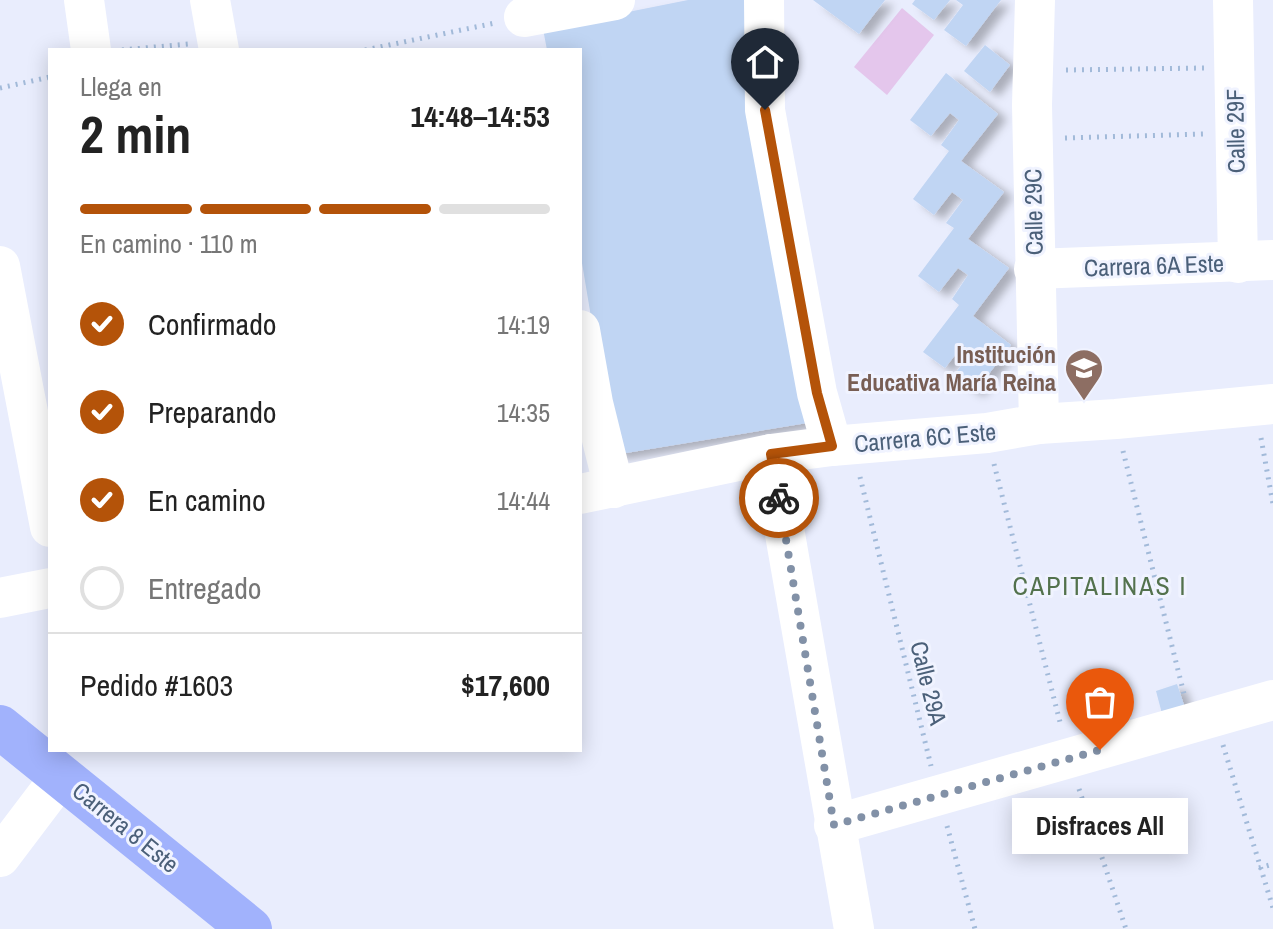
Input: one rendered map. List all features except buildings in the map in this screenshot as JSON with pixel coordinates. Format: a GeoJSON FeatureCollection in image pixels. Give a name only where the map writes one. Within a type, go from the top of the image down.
{"type":"FeatureCollection","features":[{"type":"Feature","properties":{"kind":"main road","name":"Carrera 8 Este"},"geometry":{"type":"LineString","coordinates":[[0,727],[250,929]]}},
{"type":"Feature","properties":{"kind":"street"},"geometry":{"type":"LineString","coordinates":[[84,0],[91,48]]}},
{"type":"Feature","properties":{"kind":"street"},"geometry":{"type":"LineString","coordinates":[[210,0],[218,45]]}},
{"type":"Feature","properties":{"kind":"street"},"geometry":{"type":"LineString","coordinates":[[524,22],[615,0]]}},
{"type":"Feature","properties":{"kind":"street"},"geometry":{"type":"LineString","coordinates":[[764,0],[772,110],[817,393],[842,445]]}},
{"type":"Feature","properties":{"kind":"street","name":"Calle 29C"},"geometry":{"type":"LineString","coordinates":[[1035,0],[1032,139],[1039,424]]}},
{"type":"Feature","properties":{"kind":"street","name":"Calle 29F"},"geometry":{"type":"LineString","coordinates":[[1233,0],[1235,134],[1255,261]]}},
{"type":"Feature","properties":{"kind":"street","name":"Carrera 6A Este"},"geometry":{"type":"LineString","coordinates":[[1034,269],[1255,261]]}},
{"type":"Feature","properties":{"kind":"street"},"geometry":{"type":"LineString","coordinates":[[0,266],[48,517]]}},
{"type":"Feature","properties":{"kind":"street"},"geometry":{"type":"LineString","coordinates":[[582,341],[593,403],[597,491]]}},
{"type":"Feature","properties":{"kind":"street","name":"Carrera 6C Este"},"geometry":{"type":"LineString","coordinates":[[597,491],[771,454],[987,433],[1039,424],[1264,405]]}},
{"type":"Feature","properties":{"kind":"street"},"geometry":{"type":"LineString","coordinates":[[771,454],[854,929]]}},
{"type":"Feature","properties":{"kind":"street"},"geometry":{"type":"LineString","coordinates":[[0,598],[48,588]]}},
{"type":"Feature","properties":{"kind":"street"},"geometry":{"type":"LineString","coordinates":[[834,825],[1273,700]]}},
{"type":"Feature","properties":{"kind":"street"},"geometry":{"type":"LineString","coordinates":[[0,857],[62,775]]}},
{"type":"Feature","properties":{"kind":"path"},"geometry":{"type":"LineString","coordinates":[[376,48],[524,22]]}},
{"type":"Feature","properties":{"kind":"path"},"geometry":{"type":"LineString","coordinates":[[160,48],[218,45]]}},
{"type":"Feature","properties":{"kind":"path"},"geometry":{"type":"LineString","coordinates":[[1033,70],[1234,68]]}},
{"type":"Feature","properties":{"kind":"path"},"geometry":{"type":"LineString","coordinates":[[0,88],[48,77]]}},
{"type":"Feature","properties":{"kind":"path"},"geometry":{"type":"LineString","coordinates":[[1032,139],[1235,134]]}},
{"type":"Feature","properties":{"kind":"path"},"geometry":{"type":"LineString","coordinates":[[1264,405],[1273,504]]}},
{"type":"Feature","properties":{"kind":"path"},"geometry":{"type":"LineString","coordinates":[[1116,419],[1202,718],[1273,908]]}},
{"type":"Feature","properties":{"kind":"path"},"geometry":{"type":"LineString","coordinates":[[987,433],[1069,759],[1126,929]]}},
{"type":"Feature","properties":{"kind":"path","name":"Calle 29A"},"geometry":{"type":"LineString","coordinates":[[842,445],[975,929]]}},
{"type":"Feature","properties":{"kind":"path"},"geometry":{"type":"LineString","coordinates":[[1259,868],[1273,864]]}},
{"type":"Feature","properties":{"kind":"shaded area"},"geometry":{"type":"Polygon","coordinates":[[[902,8],[934,35],[887,95],[854,67],[902,8]]]}},
{"type":"Feature","properties":{"kind":"way so far"},"geometry":{"type":"LineString","coordinates":[[779,498],[834,825],[1100,750]]}},
{"type":"Feature","properties":{"kind":"place","name":"Institución Educativa María Reina"},"geometry":{"type":"Point","coordinates":[1084,402]}},
{"type":"Feature","properties":{"kind":"place","name":"Disfraces All"},"geometry":{"type":"Point","coordinates":[1100,750]}},
{"type":"Feature","properties":{"kind":"district","name":"CAPITALINAS I"},"geometry":{"type":"Point","coordinates":[1100,585]}},
{"type":"Feature","properties":{"kind":"route"},"geometry":{"type":"LineString","coordinates":[[765,110],[817,393],[832,446],[771,454],[779,498]]}}]}
